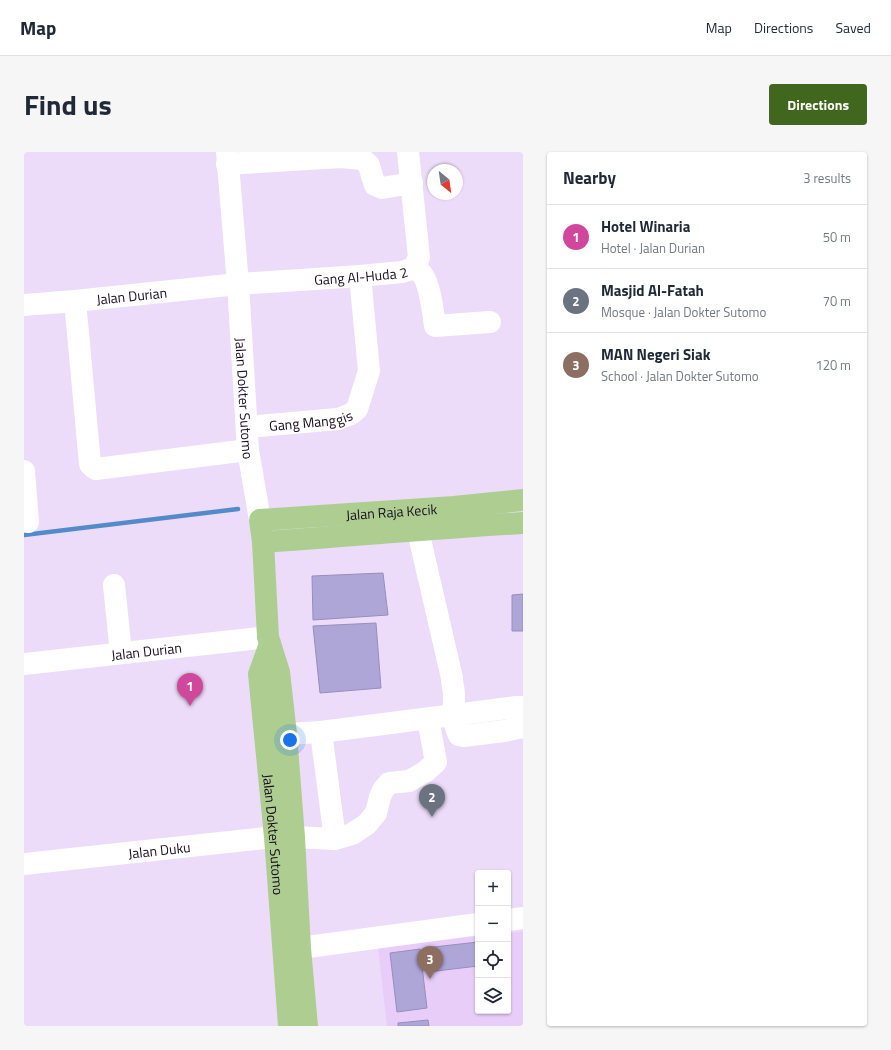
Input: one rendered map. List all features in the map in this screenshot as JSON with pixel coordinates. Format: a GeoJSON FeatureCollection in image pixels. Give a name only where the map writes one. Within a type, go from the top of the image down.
{"type":"FeatureCollection","features":[{"type":"Feature","properties":{"kind":"main road","name":"Jalan Raja Kecik"},"geometry":{"type":"LineString","coordinates":[[263,542],[418,530],[454,517],[523,500]]}},
{"type":"Feature","properties":{"kind":"main road","name":"Jalan Raja Kecik"},"geometry":{"type":"LineString","coordinates":[[260,520],[454,517],[523,523]]}},
{"type":"Feature","properties":{"kind":"main road","name":"Jalan Dokter Sutomo"},"geometry":{"type":"LineString","coordinates":[[260,520],[263,542],[269,641],[279,672],[286,734],[284,837],[289,1026]]}},
{"type":"Feature","properties":{"kind":"main road","name":"Jalan Dokter Sutomo"},"geometry":{"type":"LineString","coordinates":[[269,641],[259,674],[300,948],[307,1026]]}},
{"type":"Feature","properties":{"kind":"street","name":"Gang Al-Huda 2"},"geometry":{"type":"LineString","coordinates":[[238,284],[360,276],[402,272],[414,268],[418,257],[408,152]]}},
{"type":"Feature","properties":{"kind":"street"},"geometry":{"type":"LineString","coordinates":[[227,158],[341,157],[362,159],[369,166],[375,185],[382,188],[412,183]]}},
{"type":"Feature","properties":{"kind":"street","name":"Jalan Dokter Sutomo"},"geometry":{"type":"LineString","coordinates":[[227,158],[238,284],[248,450],[260,520]]}},
{"type":"Feature","properties":{"kind":"street"},"geometry":{"type":"LineString","coordinates":[[414,268],[421,273],[426,282],[436,326],[490,322]]}},
{"type":"Feature","properties":{"kind":"street","name":"Gang Manggis"},"geometry":{"type":"LineString","coordinates":[[247,427],[338,419],[351,414],[357,409],[368,372],[360,276]]}},
{"type":"Feature","properties":{"kind":"street","name":"Jalan Durian"},"geometry":{"type":"LineString","coordinates":[[24,305],[238,284]]}},
{"type":"Feature","properties":{"kind":"street"},"geometry":{"type":"LineString","coordinates":[[76,301],[90,464],[93,468],[96,469],[248,450]]}},
{"type":"Feature","properties":{"kind":"street"},"geometry":{"type":"LineString","coordinates":[[24,471],[28,522]]}},
{"type":"Feature","properties":{"kind":"street"},"geometry":{"type":"LineString","coordinates":[[418,530],[452,678],[454,714],[456,728],[459,735],[464,736],[523,727]]}},
{"type":"Feature","properties":{"kind":"street"},"geometry":{"type":"LineString","coordinates":[[114,585],[120,653]]}},
{"type":"Feature","properties":{"kind":"street","name":"Jalan Durian"},"geometry":{"type":"LineString","coordinates":[[24,664],[120,653],[269,641]]}},
{"type":"Feature","properties":{"kind":"street"},"geometry":{"type":"LineString","coordinates":[[286,734],[321,732],[428,719],[454,714],[516,707],[523,708]]}},
{"type":"Feature","properties":{"kind":"street"},"geometry":{"type":"LineString","coordinates":[[321,732],[335,839],[352,834],[367,824],[376,813],[383,790],[390,783],[409,780],[425,772],[436,762],[428,719]]}},
{"type":"Feature","properties":{"kind":"street","name":"Jalan Duku"},"geometry":{"type":"LineString","coordinates":[[24,864],[284,837],[335,839]]}},
{"type":"Feature","properties":{"kind":"street"},"geometry":{"type":"LineString","coordinates":[[511,920],[523,918]]}},
{"type":"Feature","properties":{"kind":"street"},"geometry":{"type":"LineString","coordinates":[[300,948],[475,924]]}},
{"type":"Feature","properties":{"kind":"shaded area"},"geometry":{"type":"Polygon","coordinates":[[[523,931],[523,1026],[387,1026],[378,948],[475,936],[475,1014],[511,1014],[511,933],[523,931]]]}},
{"type":"Feature","properties":{"kind":"building"},"geometry":{"type":"Polygon","coordinates":[[[383,573],[388,615],[313,620],[312,576],[383,573]]]}},
{"type":"Feature","properties":{"kind":"building"},"geometry":{"type":"Polygon","coordinates":[[[523,594],[523,631],[512,631],[512,595],[523,594]]]}},
{"type":"Feature","properties":{"kind":"building"},"geometry":{"type":"Polygon","coordinates":[[[376,623],[381,688],[320,693],[313,626],[376,623]]]}},
{"type":"Feature","properties":{"kind":"building"},"geometry":{"type":"Polygon","coordinates":[[[475,942],[475,966],[428,972],[425,948],[475,942]]]}},
{"type":"Feature","properties":{"kind":"building"},"geometry":{"type":"Polygon","coordinates":[[[420,949],[427,1008],[397,1012],[390,953],[420,949]]]}},
{"type":"Feature","properties":{"kind":"building"},"geometry":{"type":"Polygon","coordinates":[[[428,1020],[429,1026],[398,1026],[398,1023],[428,1020]]]}},
{"type":"Feature","properties":{"kind":"waterway"},"geometry":{"type":"LineString","coordinates":[[24,535],[238,509]]}},
{"type":"Feature","properties":{"kind":"place","name":"Hotel Winaria"},"geometry":{"type":"Point","coordinates":[190,706]}},
{"type":"Feature","properties":{"kind":"place","name":"Masjid Al-Fatah"},"geometry":{"type":"Point","coordinates":[432,817]}},
{"type":"Feature","properties":{"kind":"place","name":"MAN Negeri Siak"},"geometry":{"type":"Point","coordinates":[430,979]}}]}
